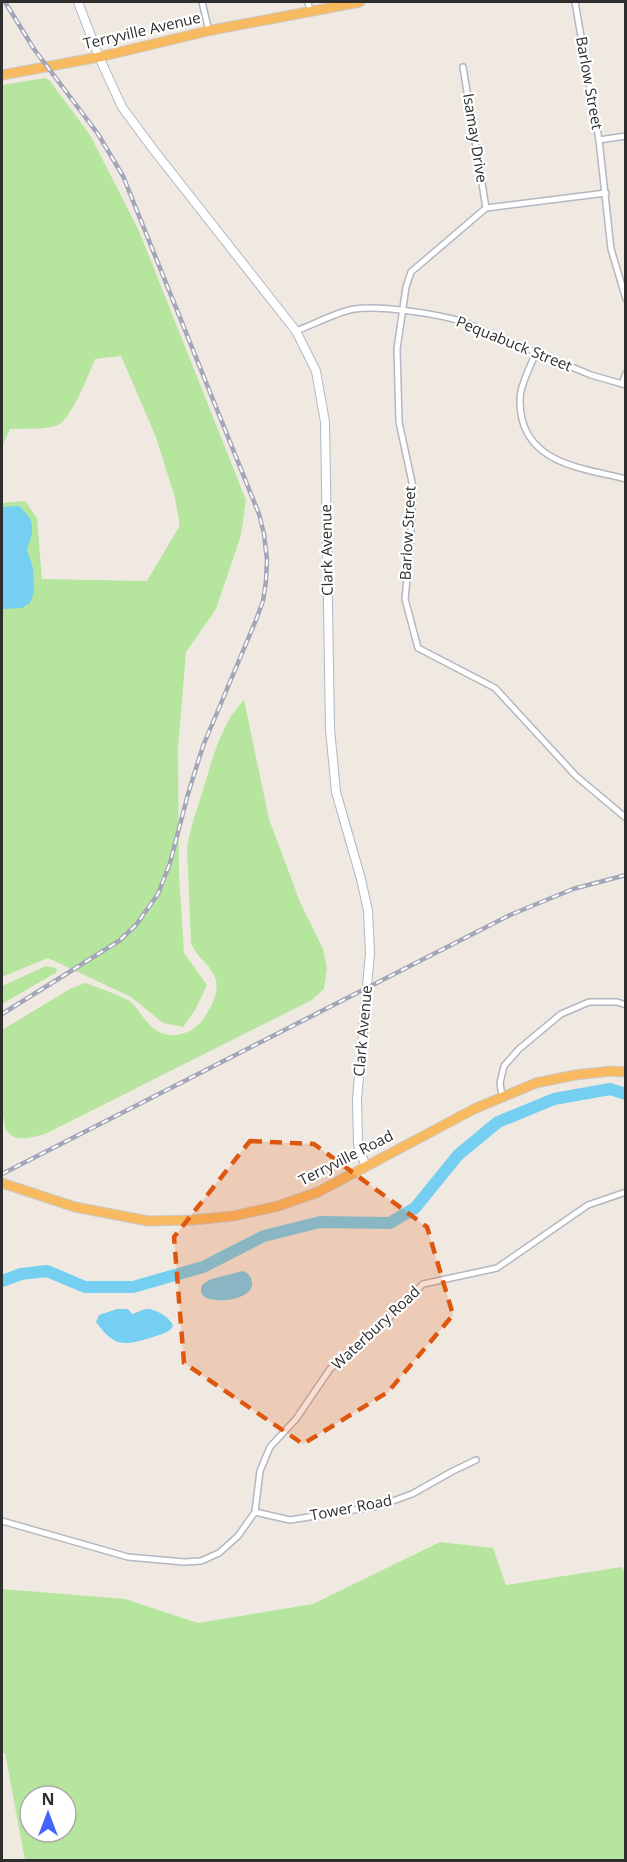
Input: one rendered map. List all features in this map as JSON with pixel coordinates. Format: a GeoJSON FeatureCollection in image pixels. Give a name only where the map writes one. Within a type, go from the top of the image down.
{"type":"FeatureCollection","features":[{"type":"Feature","properties":{"kind":"highway","name":"Terryville Avenue"},"geometry":{"type":"LineString","coordinates":[[2,75],[99,57],[309,6],[360,2]]}},
{"type":"Feature","properties":{"kind":"highway","name":"Terryville Road"},"geometry":{"type":"LineString","coordinates":[[2,1183],[75,1207],[148,1221],[233,1216],[278,1206],[318,1192],[474,1109],[536,1083],[575,1075],[610,1071],[626,1072]]}},
{"type":"Feature","properties":{"kind":"main road","name":"Clark Avenue"},"geometry":{"type":"LineString","coordinates":[[78,2],[99,57],[122,107],[297,331],[316,371],[325,422],[330,729],[336,792],[368,910],[370,953],[357,1099],[358,1145],[366,1167]]}},
{"type":"Feature","properties":{"kind":"street"},"geometry":{"type":"LineString","coordinates":[[202,2],[209,31]]}},
{"type":"Feature","properties":{"kind":"street","name":"Barlow Street"},"geometry":{"type":"LineString","coordinates":[[575,2],[599,140],[611,249],[626,299]]}},
{"type":"Feature","properties":{"kind":"street","name":"Isamay Drive"},"geometry":{"type":"LineString","coordinates":[[463,67],[486,208]]}},
{"type":"Feature","properties":{"kind":"street"},"geometry":{"type":"LineString","coordinates":[[599,140],[626,136]]}},
{"type":"Feature","properties":{"kind":"street"},"geometry":{"type":"LineString","coordinates":[[486,208],[606,193]]}},
{"type":"Feature","properties":{"kind":"street","name":"Barlow Street"},"geometry":{"type":"LineString","coordinates":[[486,208],[411,272],[406,287],[397,349],[399,422],[413,488],[405,599],[418,648],[495,688],[576,776],[624,815]]}},
{"type":"Feature","properties":{"kind":"street","name":"Pequabuck Street"},"geometry":{"type":"LineString","coordinates":[[297,331],[352,310],[374,308],[403,311],[459,321],[591,375],[624,385]]}},
{"type":"Feature","properties":{"kind":"street"},"geometry":{"type":"LineString","coordinates":[[536,352],[524,381],[520,399],[522,421],[532,441],[548,455],[562,462],[626,479]]}},
{"type":"Feature","properties":{"kind":"street"},"geometry":{"type":"LineString","coordinates":[[624,385],[626,373]]}},
{"type":"Feature","properties":{"kind":"street"},"geometry":{"type":"LineString","coordinates":[[502,1096],[500,1083],[504,1066],[519,1049],[561,1014],[589,1002],[617,1002],[626,1005]]}},
{"type":"Feature","properties":{"kind":"street","name":"Waterbury Road"},"geometry":{"type":"LineString","coordinates":[[2,1521],[128,1557],[184,1562],[201,1561],[219,1553],[238,1536],[255,1512],[260,1472],[270,1447],[296,1419],[330,1369],[379,1328],[423,1284],[497,1268],[588,1205],[626,1192]]}},
{"type":"Feature","properties":{"kind":"street","name":"Tower Road"},"geometry":{"type":"LineString","coordinates":[[255,1512],[290,1520],[379,1506],[412,1494],[476,1460]]}},
{"type":"Feature","properties":{"kind":"highlighted area"},"geometry":{"type":"Polygon","coordinates":[[[250,1141],[314,1144],[427,1227],[453,1315],[388,1392],[303,1444],[184,1363],[174,1237],[250,1141]]]}},
{"type":"Feature","properties":{"kind":"green space"},"geometry":{"type":"Polygon","coordinates":[[[45,78],[49,80],[90,135],[139,231],[246,500],[241,535],[216,609],[186,652],[178,747],[179,875],[184,953],[207,985],[195,1010],[183,1027],[163,1023],[131,997],[48,958],[2,977],[2,503],[25,501],[37,518],[42,579],[147,581],[179,527],[175,498],[156,437],[121,356],[95,359],[74,405],[58,425],[10,429],[2,447],[2,85],[45,78]]]}},
{"type":"Feature","properties":{"kind":"green space"},"geometry":{"type":"Polygon","coordinates":[[[244,700],[269,819],[300,902],[323,949],[327,968],[324,989],[312,1000],[45,1134],[35,1137],[13,1137],[6,1129],[4,1121],[1,1081],[2,1030],[70,989],[85,983],[128,1000],[155,1030],[170,1035],[185,1033],[199,1024],[212,1005],[216,980],[191,942],[187,848],[193,820],[218,744],[229,720],[244,700]]]}},
{"type":"Feature","properties":{"kind":"green space"},"geometry":{"type":"Polygon","coordinates":[[[46,966],[56,968],[57,972],[2,1004],[2,986],[46,966]]]}},
{"type":"Feature","properties":{"kind":"green space"},"geometry":{"type":"Polygon","coordinates":[[[440,1542],[493,1548],[506,1585],[622,1567],[626,1576],[625,1860],[25,1860],[22,1844],[78,1844],[78,1784],[18,1784],[18,1823],[5,1753],[2,1753],[2,1589],[125,1599],[198,1623],[313,1604],[440,1542]]]}},
{"type":"Feature","properties":{"kind":"water"},"geometry":{"type":"Polygon","coordinates":[[[19,506],[30,518],[32,526],[27,550],[33,568],[34,592],[30,603],[22,608],[2,609],[2,507],[19,506]]]}},
{"type":"Feature","properties":{"kind":"water"},"geometry":{"type":"Polygon","coordinates":[[[243,1271],[249,1275],[252,1282],[251,1288],[241,1297],[216,1300],[209,1299],[202,1293],[203,1284],[211,1279],[243,1271]]]}},
{"type":"Feature","properties":{"kind":"water"},"geometry":{"type":"Polygon","coordinates":[[[117,1309],[128,1309],[132,1314],[151,1309],[165,1316],[173,1325],[167,1332],[150,1338],[120,1342],[108,1336],[96,1322],[99,1315],[117,1309]]]}},
{"type":"Feature","properties":{"kind":"waterway"},"geometry":{"type":"LineString","coordinates":[[2,1281],[21,1274],[47,1271],[85,1287],[133,1287],[203,1267],[264,1236],[320,1222],[390,1223],[415,1208],[458,1155],[498,1122],[554,1099],[610,1089],[626,1094]]}},
{"type":"Feature","properties":{"kind":"railway"},"geometry":{"type":"LineString","coordinates":[[2,1014],[119,941],[136,925],[158,894],[170,863],[203,746],[263,601],[267,560],[259,514],[123,176],[98,134],[34,49],[5,2]]}},
{"type":"Feature","properties":{"kind":"railway"},"geometry":{"type":"LineString","coordinates":[[2,1174],[510,915],[573,889],[626,875]]}}]}
